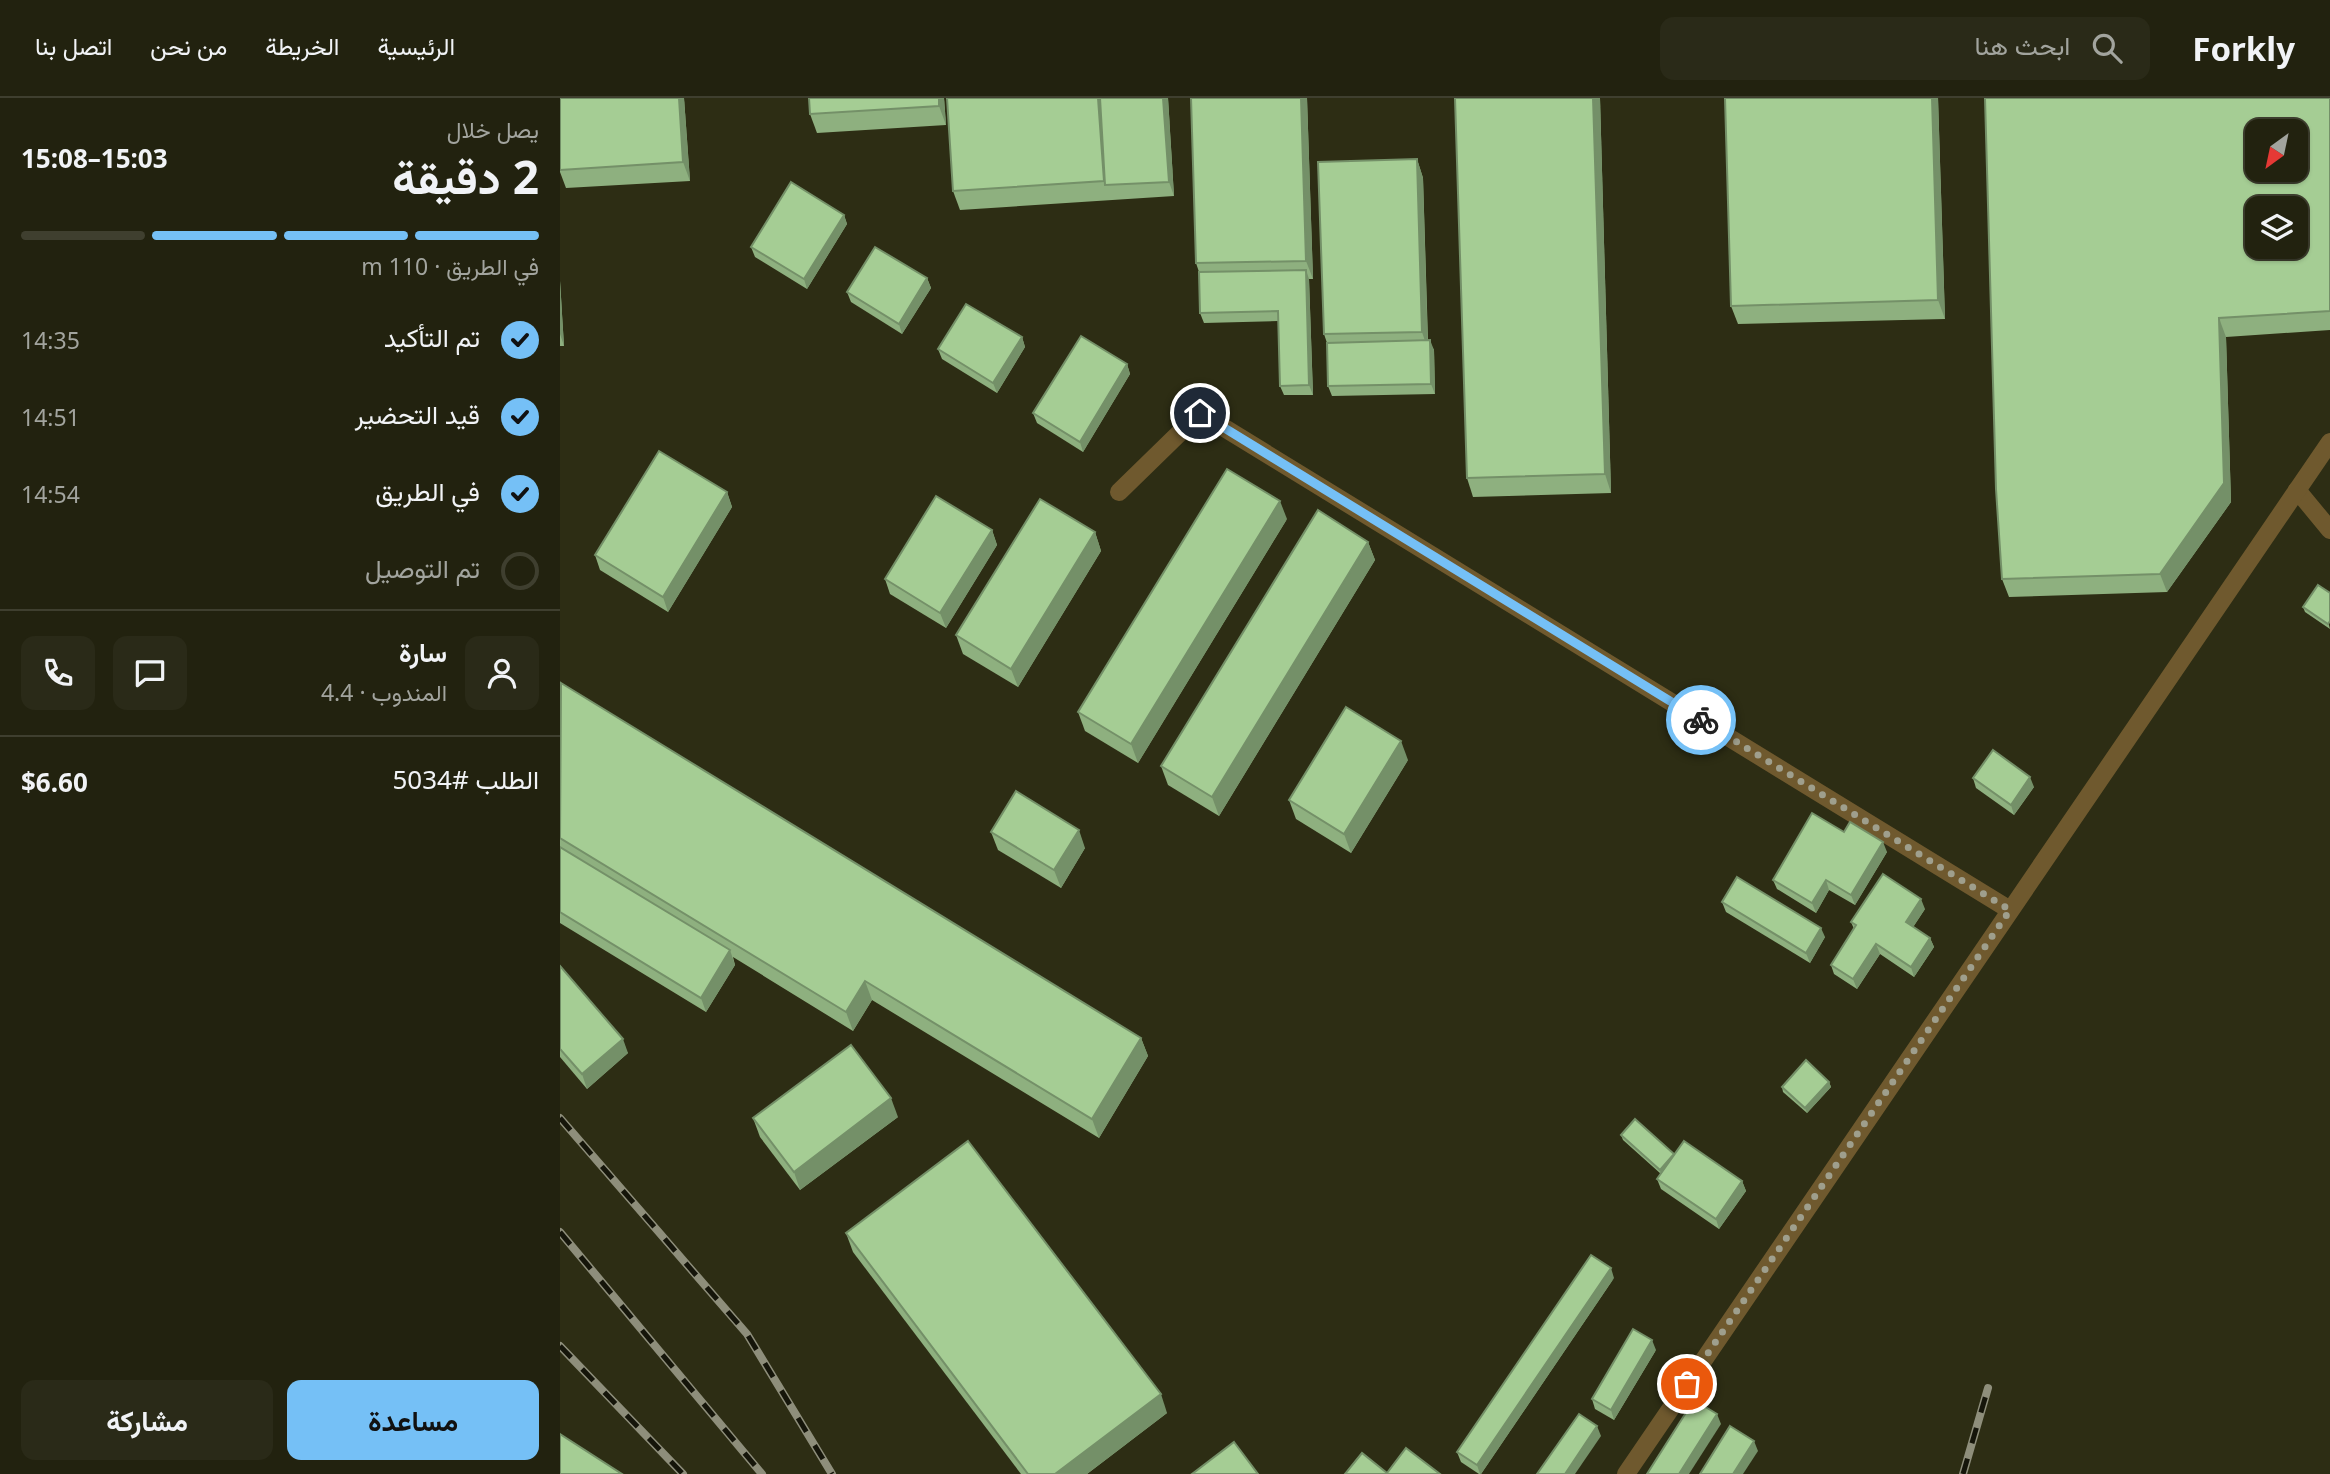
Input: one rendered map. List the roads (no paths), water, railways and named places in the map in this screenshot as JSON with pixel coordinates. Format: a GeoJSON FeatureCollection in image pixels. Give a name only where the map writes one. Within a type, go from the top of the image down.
{"type":"FeatureCollection","features":[{"type":"Feature","properties":{"kind":"street"},"geometry":{"type":"LineString","coordinates":[[1119,492],[1200,413],[2010,910]]}},
{"type":"Feature","properties":{"kind":"street"},"geometry":{"type":"LineString","coordinates":[[1626,1474],[2330,442]]}},
{"type":"Feature","properties":{"kind":"street"},"geometry":{"type":"LineString","coordinates":[[2297,490],[2330,530]]}},
{"type":"Feature","properties":{"kind":"railway"},"geometry":{"type":"LineString","coordinates":[[560,1118],[747,1334],[832,1474]]}},
{"type":"Feature","properties":{"kind":"railway"},"geometry":{"type":"LineString","coordinates":[[560,1232],[762,1474]]}},
{"type":"Feature","properties":{"kind":"railway"},"geometry":{"type":"LineString","coordinates":[[560,1346],[683,1474]]}},
{"type":"Feature","properties":{"kind":"railway"},"geometry":{"type":"LineString","coordinates":[[1963,1474],[1988,1388]]}}]}
